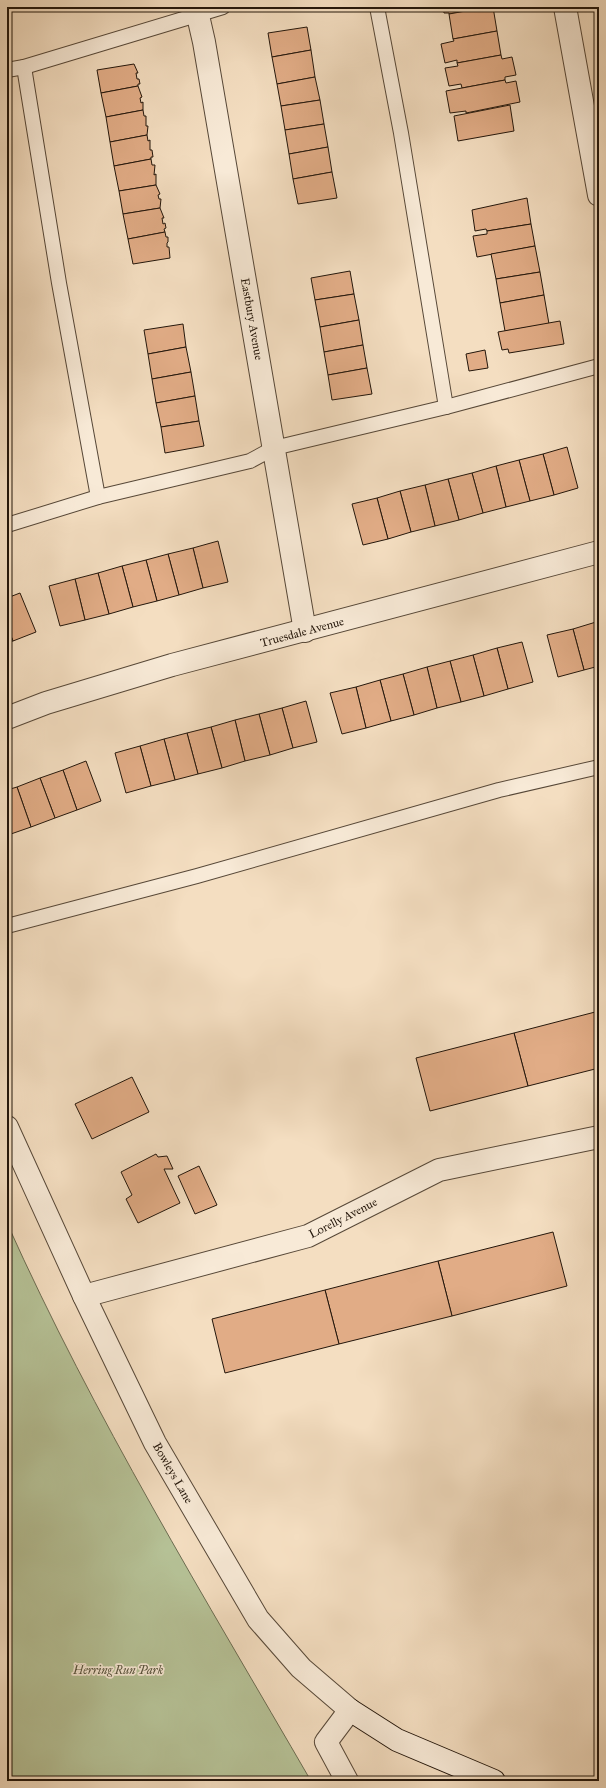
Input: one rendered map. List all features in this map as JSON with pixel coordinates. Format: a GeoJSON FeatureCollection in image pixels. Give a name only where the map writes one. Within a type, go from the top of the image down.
{"type":"FeatureCollection","features":[{"type":"Feature","properties":{"kind":"street"},"geometry":{"type":"LineString","coordinates":[[565,7],[599,195]]}},
{"type":"Feature","properties":{"kind":"street","name":"Eastbury Avenue"},"geometry":{"type":"LineString","coordinates":[[196,11],[205,49],[305,631]]}},
{"type":"Feature","properties":{"kind":"street","name":"Truesdale Avenue"},"geometry":{"type":"LineString","coordinates":[[7,718],[46,703],[172,665],[599,552]]}},
{"type":"Feature","properties":{"kind":"street","name":"Bowleys Lane"},"geometry":{"type":"LineString","coordinates":[[7,1127],[84,1296],[155,1442],[258,1620],[301,1668],[350,1710],[397,1740],[494,1781]]}},
{"type":"Feature","properties":{"kind":"street","name":"Lorelly Avenue"},"geometry":{"type":"LineString","coordinates":[[84,1296],[308,1236],[439,1170],[599,1137]]}},
{"type":"Feature","properties":{"kind":"street"},"geometry":{"type":"LineString","coordinates":[[347,1781],[326,1742],[350,1710]]}},
{"type":"Feature","properties":{"kind":"lane"},"geometry":{"type":"LineString","coordinates":[[7,70],[24,67],[196,11],[224,7]]}},
{"type":"Feature","properties":{"kind":"lane"},"geometry":{"type":"LineString","coordinates":[[377,7],[401,132],[446,407]]}},
{"type":"Feature","properties":{"kind":"lane"},"geometry":{"type":"LineString","coordinates":[[24,67],[55,260],[98,496]]}},
{"type":"Feature","properties":{"kind":"lane"},"geometry":{"type":"LineString","coordinates":[[7,525],[98,496],[250,462],[274,448],[446,407],[599,366]]}},
{"type":"Feature","properties":{"kind":"lane"},"geometry":{"type":"LineString","coordinates":[[7,926],[197,876],[498,790],[599,767]]}},
{"type":"Feature","properties":{"kind":"green space","name":"Herring Run Park"},"geometry":{"type":"Polygon","coordinates":[[[7,1223],[76,1366],[113,1437],[191,1575],[311,1781],[7,1781],[7,1223]]]}},
{"type":"Feature","properties":{"kind":"building"},"geometry":{"type":"Polygon","coordinates":[[[443,7],[488,7],[449,14],[444,13],[443,7]]]}},
{"type":"Feature","properties":{"kind":"building"},"geometry":{"type":"Polygon","coordinates":[[[493,7],[497,31],[453,39],[449,14],[493,7]]]}},
{"type":"Feature","properties":{"kind":"building"},"geometry":{"type":"Polygon","coordinates":[[[307,27],[311,50],[272,57],[268,33],[307,27]]]}},
{"type":"Feature","properties":{"kind":"building"},"geometry":{"type":"Polygon","coordinates":[[[497,31],[501,55],[457,63],[457,60],[445,63],[441,44],[454,41],[453,39],[497,31]]]}},
{"type":"Feature","properties":{"kind":"building"},"geometry":{"type":"Polygon","coordinates":[[[311,50],[315,77],[277,84],[272,57],[311,50]]]}},
{"type":"Feature","properties":{"kind":"building"},"geometry":{"type":"Polygon","coordinates":[[[501,55],[502,59],[512,57],[516,75],[505,77],[505,80],[462,88],[461,84],[449,86],[445,68],[458,66],[457,63],[501,55]]]}},
{"type":"Feature","properties":{"kind":"building"},"geometry":{"type":"Polygon","coordinates":[[[134,64],[138,73],[136,73],[137,79],[139,79],[140,84],[138,84],[138,86],[101,93],[97,70],[134,64]]]}},
{"type":"Feature","properties":{"kind":"building"},"geometry":{"type":"Polygon","coordinates":[[[315,77],[320,100],[281,106],[277,84],[315,77]]]}},
{"type":"Feature","properties":{"kind":"building"},"geometry":{"type":"Polygon","coordinates":[[[505,80],[506,83],[516,81],[520,102],[466,113],[466,111],[450,113],[446,91],[505,80]]]}},
{"type":"Feature","properties":{"kind":"building"},"geometry":{"type":"Polygon","coordinates":[[[138,86],[142,97],[140,98],[141,103],[143,102],[143,110],[106,117],[101,93],[138,86]]]}},
{"type":"Feature","properties":{"kind":"building"},"geometry":{"type":"Polygon","coordinates":[[[320,100],[324,124],[285,130],[281,106],[320,100]]]}},
{"type":"Feature","properties":{"kind":"building"},"geometry":{"type":"Polygon","coordinates":[[[510,105],[514,131],[458,141],[454,116],[510,105]]]}},
{"type":"Feature","properties":{"kind":"building"},"geometry":{"type":"Polygon","coordinates":[[[143,110],[144,116],[146,116],[146,126],[148,126],[147,135],[110,142],[106,117],[143,110]]]}},
{"type":"Feature","properties":{"kind":"building"},"geometry":{"type":"Polygon","coordinates":[[[324,124],[328,147],[289,154],[285,130],[324,124]]]}},
{"type":"Feature","properties":{"kind":"building"},"geometry":{"type":"Polygon","coordinates":[[[147,135],[148,141],[150,140],[150,150],[152,150],[153,157],[151,157],[151,159],[114,166],[110,142],[147,135]]]}},
{"type":"Feature","properties":{"kind":"building"},"geometry":{"type":"Polygon","coordinates":[[[328,147],[332,172],[293,179],[289,154],[328,147]]]}},
{"type":"Feature","properties":{"kind":"building"},"geometry":{"type":"Polygon","coordinates":[[[151,159],[152,165],[155,165],[154,175],[156,174],[156,185],[119,191],[114,166],[151,159]]]}},
{"type":"Feature","properties":{"kind":"building"},"geometry":{"type":"Polygon","coordinates":[[[332,172],[337,198],[298,204],[293,179],[332,172]]]}},
{"type":"Feature","properties":{"kind":"building"},"geometry":{"type":"Polygon","coordinates":[[[156,185],[160,194],[158,195],[159,199],[161,199],[160,208],[123,214],[119,191],[156,185]]]}},
{"type":"Feature","properties":{"kind":"building"},"geometry":{"type":"Polygon","coordinates":[[[527,198],[531,224],[487,231],[486,229],[475,231],[472,210],[527,198]]]}},
{"type":"Feature","properties":{"kind":"building"},"geometry":{"type":"Polygon","coordinates":[[[160,208],[164,218],[162,218],[163,224],[165,223],[165,232],[128,239],[123,214],[160,208]]]}},
{"type":"Feature","properties":{"kind":"building"},"geometry":{"type":"Polygon","coordinates":[[[531,224],[535,246],[477,257],[473,236],[487,234],[487,231],[531,224]]]}},
{"type":"Feature","properties":{"kind":"building"},"geometry":{"type":"Polygon","coordinates":[[[165,232],[166,237],[168,237],[167,247],[169,247],[170,258],[133,264],[128,239],[165,232]]]}},
{"type":"Feature","properties":{"kind":"building"},"geometry":{"type":"Polygon","coordinates":[[[535,246],[540,272],[496,279],[491,254],[535,246]]]}},
{"type":"Feature","properties":{"kind":"building"},"geometry":{"type":"Polygon","coordinates":[[[350,271],[354,294],[315,300],[311,278],[350,271]]]}},
{"type":"Feature","properties":{"kind":"building"},"geometry":{"type":"Polygon","coordinates":[[[540,272],[544,295],[500,303],[496,279],[540,272]]]}},
{"type":"Feature","properties":{"kind":"building"},"geometry":{"type":"Polygon","coordinates":[[[354,294],[359,320],[320,327],[315,300],[354,294]]]}},
{"type":"Feature","properties":{"kind":"building"},"geometry":{"type":"Polygon","coordinates":[[[544,295],[549,324],[505,331],[500,303],[544,295]]]}},
{"type":"Feature","properties":{"kind":"building"},"geometry":{"type":"Polygon","coordinates":[[[359,320],[363,345],[324,352],[320,327],[359,320]]]}},
{"type":"Feature","properties":{"kind":"building"},"geometry":{"type":"Polygon","coordinates":[[[560,321],[564,344],[509,353],[508,349],[502,350],[498,332],[560,321]]]}},
{"type":"Feature","properties":{"kind":"building"},"geometry":{"type":"Polygon","coordinates":[[[183,324],[186,347],[148,354],[144,330],[183,324]]]}},
{"type":"Feature","properties":{"kind":"building"},"geometry":{"type":"Polygon","coordinates":[[[363,345],[367,368],[328,375],[324,352],[363,345]]]}},
{"type":"Feature","properties":{"kind":"building"},"geometry":{"type":"Polygon","coordinates":[[[186,347],[191,372],[152,379],[148,354],[186,347]]]}},
{"type":"Feature","properties":{"kind":"building"},"geometry":{"type":"Polygon","coordinates":[[[485,350],[488,368],[469,371],[466,354],[485,350]]]}},
{"type":"Feature","properties":{"kind":"building"},"geometry":{"type":"Polygon","coordinates":[[[367,368],[372,394],[332,400],[328,375],[367,368]]]}},
{"type":"Feature","properties":{"kind":"building"},"geometry":{"type":"Polygon","coordinates":[[[191,372],[195,396],[156,403],[152,379],[191,372]]]}},
{"type":"Feature","properties":{"kind":"building"},"geometry":{"type":"Polygon","coordinates":[[[195,396],[199,421],[161,427],[156,403],[195,396]]]}},
{"type":"Feature","properties":{"kind":"building"},"geometry":{"type":"Polygon","coordinates":[[[199,421],[204,446],[165,453],[161,427],[199,421]]]}},
{"type":"Feature","properties":{"kind":"building"},"geometry":{"type":"Polygon","coordinates":[[[567,447],[578,488],[554,495],[543,454],[567,447]]]}},
{"type":"Feature","properties":{"kind":"building"},"geometry":{"type":"Polygon","coordinates":[[[543,454],[554,495],[530,501],[519,460],[543,454]]]}},
{"type":"Feature","properties":{"kind":"building"},"geometry":{"type":"Polygon","coordinates":[[[519,460],[530,501],[506,507],[496,466],[519,460]]]}},
{"type":"Feature","properties":{"kind":"building"},"geometry":{"type":"Polygon","coordinates":[[[496,466],[506,507],[483,513],[472,473],[496,466]]]}},
{"type":"Feature","properties":{"kind":"building"},"geometry":{"type":"Polygon","coordinates":[[[472,473],[483,513],[459,520],[448,479],[472,473]]]}},
{"type":"Feature","properties":{"kind":"building"},"geometry":{"type":"Polygon","coordinates":[[[448,479],[459,520],[435,526],[425,485],[448,479]]]}},
{"type":"Feature","properties":{"kind":"building"},"geometry":{"type":"Polygon","coordinates":[[[425,485],[435,526],[411,532],[400,491],[425,485]]]}},
{"type":"Feature","properties":{"kind":"building"},"geometry":{"type":"Polygon","coordinates":[[[400,491],[411,532],[388,539],[377,498],[400,491]]]}},
{"type":"Feature","properties":{"kind":"building"},"geometry":{"type":"Polygon","coordinates":[[[377,498],[388,539],[363,545],[352,504],[377,498]]]}},
{"type":"Feature","properties":{"kind":"building"},"geometry":{"type":"Polygon","coordinates":[[[218,541],[228,582],[203,588],[193,548],[218,541]]]}},
{"type":"Feature","properties":{"kind":"building"},"geometry":{"type":"Polygon","coordinates":[[[193,548],[203,588],[179,595],[168,554],[193,548]]]}},
{"type":"Feature","properties":{"kind":"building"},"geometry":{"type":"Polygon","coordinates":[[[168,554],[179,595],[157,601],[146,560],[168,554]]]}},
{"type":"Feature","properties":{"kind":"building"},"geometry":{"type":"Polygon","coordinates":[[[146,560],[157,601],[133,607],[122,566],[146,560]]]}},
{"type":"Feature","properties":{"kind":"building"},"geometry":{"type":"Polygon","coordinates":[[[122,566],[133,607],[109,614],[98,573],[122,566]]]}},
{"type":"Feature","properties":{"kind":"building"},"geometry":{"type":"Polygon","coordinates":[[[98,573],[109,614],[85,620],[75,579],[98,573]]]}},
{"type":"Feature","properties":{"kind":"building"},"geometry":{"type":"Polygon","coordinates":[[[75,579],[85,620],[60,626],[49,586],[75,579]]]}},
{"type":"Feature","properties":{"kind":"building"},"geometry":{"type":"Polygon","coordinates":[[[20,593],[36,632],[13,641],[7,626],[7,598],[20,593]]]}},
{"type":"Feature","properties":{"kind":"building"},"geometry":{"type":"Polygon","coordinates":[[[599,621],[599,634],[596,622],[599,621]]]}},
{"type":"Feature","properties":{"kind":"building"},"geometry":{"type":"Polygon","coordinates":[[[596,622],[599,634],[599,666],[584,670],[573,629],[596,622]]]}},
{"type":"Feature","properties":{"kind":"building"},"geometry":{"type":"Polygon","coordinates":[[[7,626],[13,641],[7,643],[7,626]]]}},
{"type":"Feature","properties":{"kind":"building"},"geometry":{"type":"Polygon","coordinates":[[[573,629],[584,670],[558,677],[547,635],[573,629]]]}},
{"type":"Feature","properties":{"kind":"building"},"geometry":{"type":"Polygon","coordinates":[[[522,642],[533,682],[508,689],[497,648],[522,642]]]}},
{"type":"Feature","properties":{"kind":"building"},"geometry":{"type":"Polygon","coordinates":[[[497,648],[508,689],[484,696],[473,655],[497,648]]]}},
{"type":"Feature","properties":{"kind":"building"},"geometry":{"type":"Polygon","coordinates":[[[473,655],[484,696],[461,702],[450,661],[473,655]]]}},
{"type":"Feature","properties":{"kind":"building"},"geometry":{"type":"Polygon","coordinates":[[[450,661],[461,702],[437,708],[427,667],[450,661]]]}},
{"type":"Feature","properties":{"kind":"building"},"geometry":{"type":"Polygon","coordinates":[[[427,667],[437,708],[414,715],[403,674],[427,667]]]}},
{"type":"Feature","properties":{"kind":"building"},"geometry":{"type":"Polygon","coordinates":[[[403,674],[414,715],[391,721],[380,680],[403,674]]]}},
{"type":"Feature","properties":{"kind":"building"},"geometry":{"type":"Polygon","coordinates":[[[380,680],[391,721],[366,728],[356,687],[380,680]]]}},
{"type":"Feature","properties":{"kind":"building"},"geometry":{"type":"Polygon","coordinates":[[[356,687],[366,728],[342,734],[330,693],[356,687]]]}},
{"type":"Feature","properties":{"kind":"building"},"geometry":{"type":"Polygon","coordinates":[[[306,701],[317,742],[293,748],[282,708],[306,701]]]}},
{"type":"Feature","properties":{"kind":"building"},"geometry":{"type":"Polygon","coordinates":[[[282,708],[293,748],[270,755],[259,714],[282,708]]]}},
{"type":"Feature","properties":{"kind":"building"},"geometry":{"type":"Polygon","coordinates":[[[259,714],[270,755],[245,761],[235,720],[259,714]]]}},
{"type":"Feature","properties":{"kind":"building"},"geometry":{"type":"Polygon","coordinates":[[[235,720],[245,761],[222,768],[211,727],[235,720]]]}},
{"type":"Feature","properties":{"kind":"building"},"geometry":{"type":"Polygon","coordinates":[[[211,727],[222,768],[198,774],[187,733],[211,727]]]}},
{"type":"Feature","properties":{"kind":"building"},"geometry":{"type":"Polygon","coordinates":[[[187,733],[198,774],[175,780],[164,739],[187,733]]]}},
{"type":"Feature","properties":{"kind":"building"},"geometry":{"type":"Polygon","coordinates":[[[164,739],[175,780],[151,786],[140,746],[164,739]]]}},
{"type":"Feature","properties":{"kind":"building"},"geometry":{"type":"Polygon","coordinates":[[[140,746],[151,786],[126,793],[115,753],[140,746]]]}},
{"type":"Feature","properties":{"kind":"building"},"geometry":{"type":"Polygon","coordinates":[[[86,761],[101,801],[77,810],[63,770],[86,761]]]}},
{"type":"Feature","properties":{"kind":"building"},"geometry":{"type":"Polygon","coordinates":[[[63,770],[77,810],[55,818],[40,778],[63,770]]]}},
{"type":"Feature","properties":{"kind":"building"},"geometry":{"type":"Polygon","coordinates":[[[40,778],[55,818],[31,827],[17,787],[40,778]]]}},
{"type":"Feature","properties":{"kind":"building"},"geometry":{"type":"Polygon","coordinates":[[[17,787],[31,827],[8,835],[7,790],[17,787]]]}},
{"type":"Feature","properties":{"kind":"building"},"geometry":{"type":"Polygon","coordinates":[[[599,1011],[599,1068],[528,1086],[514,1033],[599,1011]]]}},
{"type":"Feature","properties":{"kind":"building"},"geometry":{"type":"Polygon","coordinates":[[[514,1033],[528,1086],[430,1111],[416,1058],[514,1033]]]}},
{"type":"Feature","properties":{"kind":"building"},"geometry":{"type":"Polygon","coordinates":[[[132,1077],[149,1112],[92,1139],[75,1104],[132,1077]]]}},
{"type":"Feature","properties":{"kind":"building"},"geometry":{"type":"Polygon","coordinates":[[[156,1154],[158,1157],[167,1156],[173,1169],[164,1169],[180,1203],[138,1223],[126,1199],[132,1195],[121,1172],[156,1154]]]}},
{"type":"Feature","properties":{"kind":"building"},"geometry":{"type":"Polygon","coordinates":[[[199,1166],[217,1205],[195,1214],[178,1176],[199,1166]]]}},
{"type":"Feature","properties":{"kind":"building"},"geometry":{"type":"Polygon","coordinates":[[[553,1232],[567,1286],[452,1316],[438,1261],[553,1232]]]}},
{"type":"Feature","properties":{"kind":"building"},"geometry":{"type":"Polygon","coordinates":[[[438,1261],[452,1316],[339,1344],[325,1290],[438,1261]]]}},
{"type":"Feature","properties":{"kind":"building"},"geometry":{"type":"Polygon","coordinates":[[[325,1290],[339,1344],[225,1373],[212,1319],[325,1290]]]}}]}
